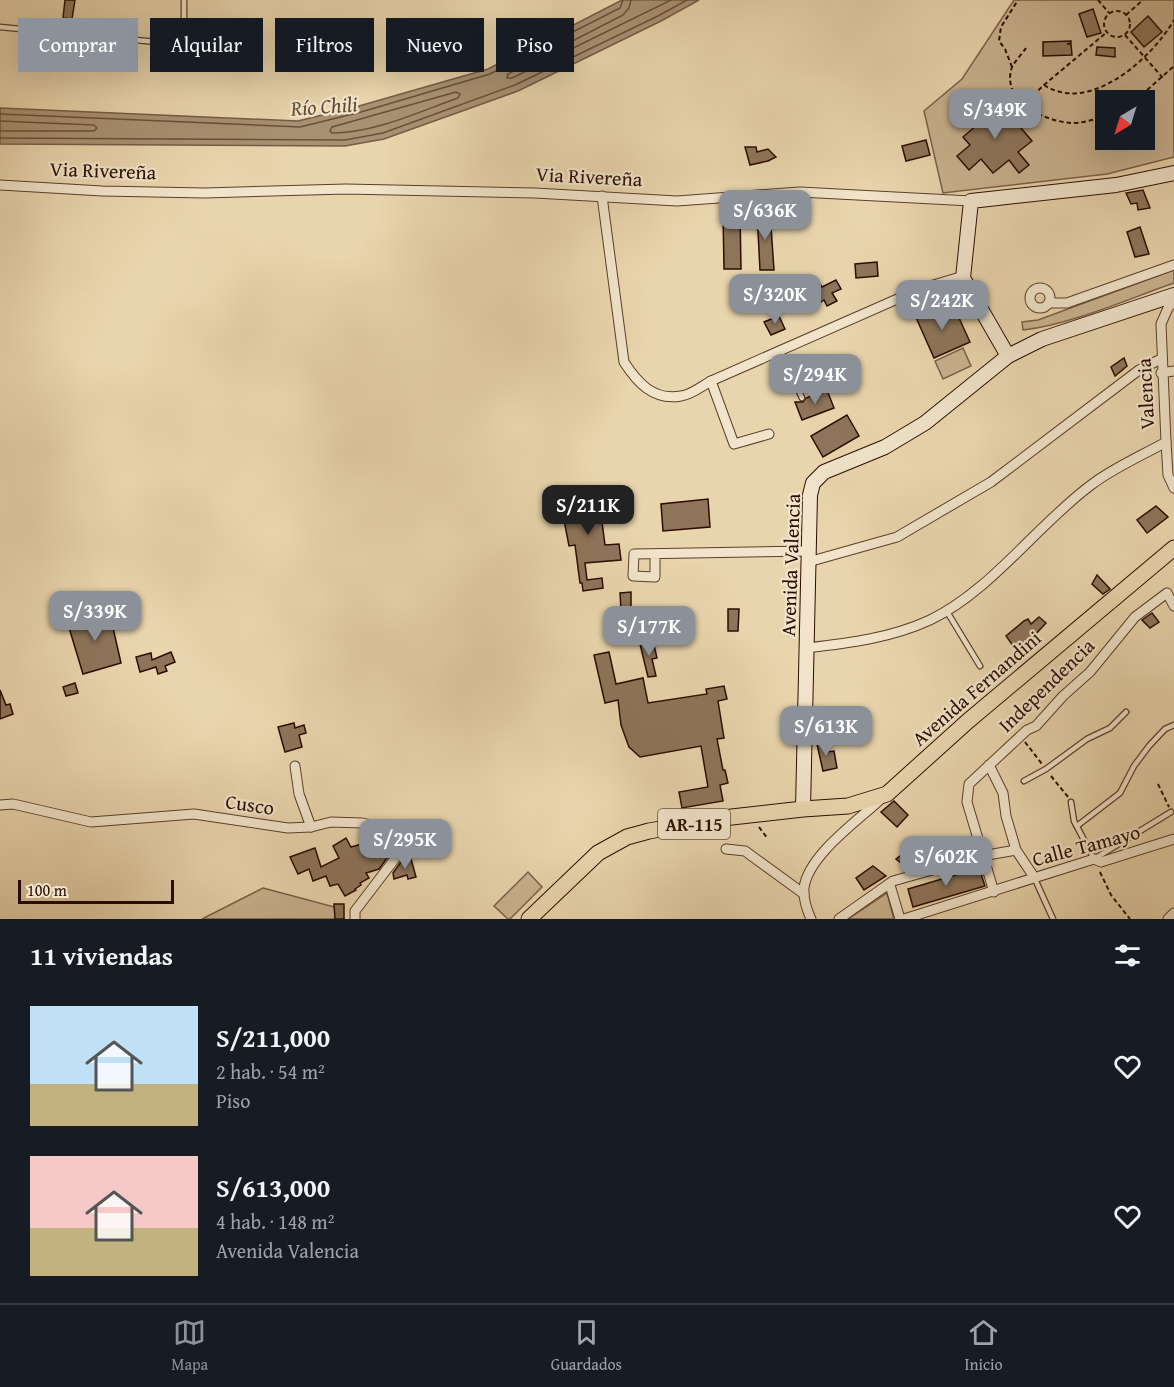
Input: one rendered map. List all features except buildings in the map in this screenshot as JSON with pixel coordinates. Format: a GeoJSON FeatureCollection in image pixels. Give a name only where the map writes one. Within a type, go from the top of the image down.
{"type":"FeatureCollection","features":[{"type":"Feature","properties":{"kind":"main road","name":"Avenida Fernandini"},"geometry":{"type":"LineString","coordinates":[[529,919],[598,853],[627,837],[723,818],[848,806],[887,794],[968,721],[1174,548]]}},
{"type":"Feature","properties":{"kind":"street","name":"Via Rivereña"},"geometry":{"type":"LineString","coordinates":[[0,185],[102,191],[205,193],[346,189],[535,193],[677,201],[800,192],[971,201],[1116,185],[1174,173]]}},
{"type":"Feature","properties":{"kind":"street"},"geometry":{"type":"LineString","coordinates":[[602,196],[624,362],[636,381],[656,394],[682,396],[711,381],[920,290],[963,278]]}},
{"type":"Feature","properties":{"kind":"street"},"geometry":{"type":"LineString","coordinates":[[971,201],[963,278],[1008,356]]}},
{"type":"Feature","properties":{"kind":"street"},"geometry":{"type":"LineString","coordinates":[[1049,303],[1067,303],[1174,265]]}},
{"type":"Feature","properties":{"kind":"street","name":"Avenida Valencia"},"geometry":{"type":"LineString","coordinates":[[803,809],[808,557],[810,495],[813,483],[824,472],[885,447],[925,423],[1008,356],[1042,339],[1174,295]]}},
{"type":"Feature","properties":{"kind":"street","name":"Valencia"},"geometry":{"type":"LineString","coordinates":[[1174,301],[1161,324],[1161,373],[1168,474],[1174,488]]}},
{"type":"Feature","properties":{"kind":"street"},"geometry":{"type":"LineString","coordinates":[[655,554],[808,557],[897,537],[991,482],[1139,370],[1161,359]]}},
{"type":"Feature","properties":{"kind":"street"},"geometry":{"type":"LineString","coordinates":[[1161,373],[1174,371]]}},
{"type":"Feature","properties":{"kind":"street"},"geometry":{"type":"LineString","coordinates":[[711,381],[734,444],[770,434]]}},
{"type":"Feature","properties":{"kind":"street"},"geometry":{"type":"LineString","coordinates":[[806,648],[859,642],[899,633],[932,619],[970,595],[1091,485],[1166,442]]}},
{"type":"Feature","properties":{"kind":"street"},"geometry":{"type":"LineString","coordinates":[[1171,590],[1174,606]]}},
{"type":"Feature","properties":{"kind":"street","name":"Independencia"},"geometry":{"type":"LineString","coordinates":[[982,856],[968,802],[969,784],[1027,730],[1036,726],[1090,672],[1135,617],[1171,590]]}},
{"type":"Feature","properties":{"kind":"street"},"geometry":{"type":"LineString","coordinates":[[989,765],[1003,793],[1006,816],[1016,850],[1034,878]]}},
{"type":"Feature","properties":{"kind":"street"},"geometry":{"type":"LineString","coordinates":[[295,766],[299,794],[311,827]]}},
{"type":"Feature","properties":{"kind":"street"},"geometry":{"type":"LineString","coordinates":[[812,919],[804,894],[804,886],[823,852],[887,794]]}},
{"type":"Feature","properties":{"kind":"street","name":"Cusco"},"geometry":{"type":"LineString","coordinates":[[0,805],[13,804],[91,822],[194,814],[288,828],[311,827],[331,822],[362,823],[389,829],[396,836],[397,856],[355,911],[355,919]]}},
{"type":"Feature","properties":{"kind":"street","name":"Calle Tamayo"},"geometry":{"type":"LineString","coordinates":[[902,919],[1094,859],[1101,862],[1174,839]]}},
{"type":"Feature","properties":{"kind":"street"},"geometry":{"type":"LineString","coordinates":[[726,849],[745,852],[804,894]]}},
{"type":"Feature","properties":{"kind":"street"},"geometry":{"type":"LineString","coordinates":[[839,919],[893,882],[982,856],[1016,850]]}},
{"type":"Feature","properties":{"kind":"street"},"geometry":{"type":"LineString","coordinates":[[982,856],[994,892]]}},
{"type":"Feature","properties":{"kind":"street"},"geometry":{"type":"LineString","coordinates":[[890,885],[902,919]]}},
{"type":"Feature","properties":{"kind":"street"},"geometry":{"type":"LineString","coordinates":[[1168,919],[1174,913]]}},
{"type":"Feature","properties":{"kind":"lane"},"geometry":{"type":"LineString","coordinates":[[0,27],[167,43],[184,28],[184,0]]}},
{"type":"Feature","properties":{"kind":"lane"},"geometry":{"type":"LineString","coordinates":[[781,352],[802,398]]}},
{"type":"Feature","properties":{"kind":"lane"},"geometry":{"type":"LineString","coordinates":[[946,610],[980,666]]}},
{"type":"Feature","properties":{"kind":"lane"},"geometry":{"type":"LineString","coordinates":[[1024,781],[1046,769],[1087,739],[1110,728],[1126,712]]}},
{"type":"Feature","properties":{"kind":"lane"},"geometry":{"type":"LineString","coordinates":[[1077,826],[1120,793],[1134,766],[1149,746],[1165,729],[1174,725]]}},
{"type":"Feature","properties":{"kind":"lane"},"geometry":{"type":"LineString","coordinates":[[1071,802],[1074,821],[1094,859],[1171,812]]}},
{"type":"Feature","properties":{"kind":"lane"},"geometry":{"type":"LineString","coordinates":[[1034,878],[1053,919]]}},
{"type":"Feature","properties":{"kind":"path"},"geometry":{"type":"LineString","coordinates":[[1018,0],[1001,27],[999,40],[1012,67],[1011,87],[1023,105],[1038,114],[1074,123],[1095,119]]}},
{"type":"Feature","properties":{"kind":"path"},"geometry":{"type":"LineString","coordinates":[[1098,0],[1109,13]]}},
{"type":"Feature","properties":{"kind":"path"},"geometry":{"type":"LineString","coordinates":[[1126,15],[1143,0]]}},
{"type":"Feature","properties":{"kind":"path"},"geometry":{"type":"LineString","coordinates":[[1116,11],[1126,15],[1129,23],[1124,34],[1117,37],[1107,32],[1104,24],[1109,13],[1116,11]]}},
{"type":"Feature","properties":{"kind":"path"},"geometry":{"type":"LineString","coordinates":[[1044,85],[1053,91],[1065,94],[1096,89],[1110,84],[1145,57],[1164,37],[1174,20]]}},
{"type":"Feature","properties":{"kind":"path"},"geometry":{"type":"LineString","coordinates":[[1011,116],[1107,32]]}},
{"type":"Feature","properties":{"kind":"path"},"geometry":{"type":"LineString","coordinates":[[1124,34],[1163,78]]}},
{"type":"Feature","properties":{"kind":"path"},"geometry":{"type":"LineString","coordinates":[[1012,67],[1026,48]]}},
{"type":"Feature","properties":{"kind":"path"},"geometry":{"type":"LineString","coordinates":[[1148,90],[1174,66]]}},
{"type":"Feature","properties":{"kind":"path"},"geometry":{"type":"LineString","coordinates":[[1158,784],[1171,812]]}},
{"type":"Feature","properties":{"kind":"path"},"geometry":{"type":"LineString","coordinates":[[1094,859],[1111,895],[1130,919]]}},
{"type":"Feature","properties":{"kind":"shaded area"},"geometry":{"type":"Polygon","coordinates":[[[1014,0],[1174,0],[1174,157],[1107,174],[943,193],[924,111],[962,79],[1014,0]]]}},
{"type":"Feature","properties":{"kind":"shaded area"},"geometry":{"type":"Polygon","coordinates":[[[1174,270],[1174,283],[1060,323],[1023,330],[1022,322],[1038,320],[1174,270]]]}},
{"type":"Feature","properties":{"kind":"shaded area"},"geometry":{"type":"Polygon","coordinates":[[[963,348],[971,366],[943,379],[935,361],[963,348]]]}},
{"type":"Feature","properties":{"kind":"shaded area"},"geometry":{"type":"Polygon","coordinates":[[[528,872],[542,887],[508,919],[494,906],[528,872]]]}},
{"type":"Feature","properties":{"kind":"shaded area"},"geometry":{"type":"Polygon","coordinates":[[[263,888],[342,909],[344,919],[202,919],[263,888]]]}},
{"type":"Feature","properties":{"kind":"shaded area"},"geometry":{"type":"Polygon","coordinates":[[[887,893],[894,919],[848,919],[887,893]]]}},
{"type":"Feature","properties":{"kind":"water"},"geometry":{"type":"Polygon","coordinates":[[[622,0],[699,0],[574,64],[574,25],[622,0]]]}},
{"type":"Feature","properties":{"kind":"water"},"geometry":{"type":"Polygon","coordinates":[[[496,65],[496,72],[557,72],[518,91],[384,139],[345,146],[0,144],[0,108],[298,121],[484,72],[496,65]]]}},
{"type":"Feature","properties":{"kind":"water label","name":"Río Chili"},"geometry":{"type":"Point","coordinates":[324,106]}}]}
